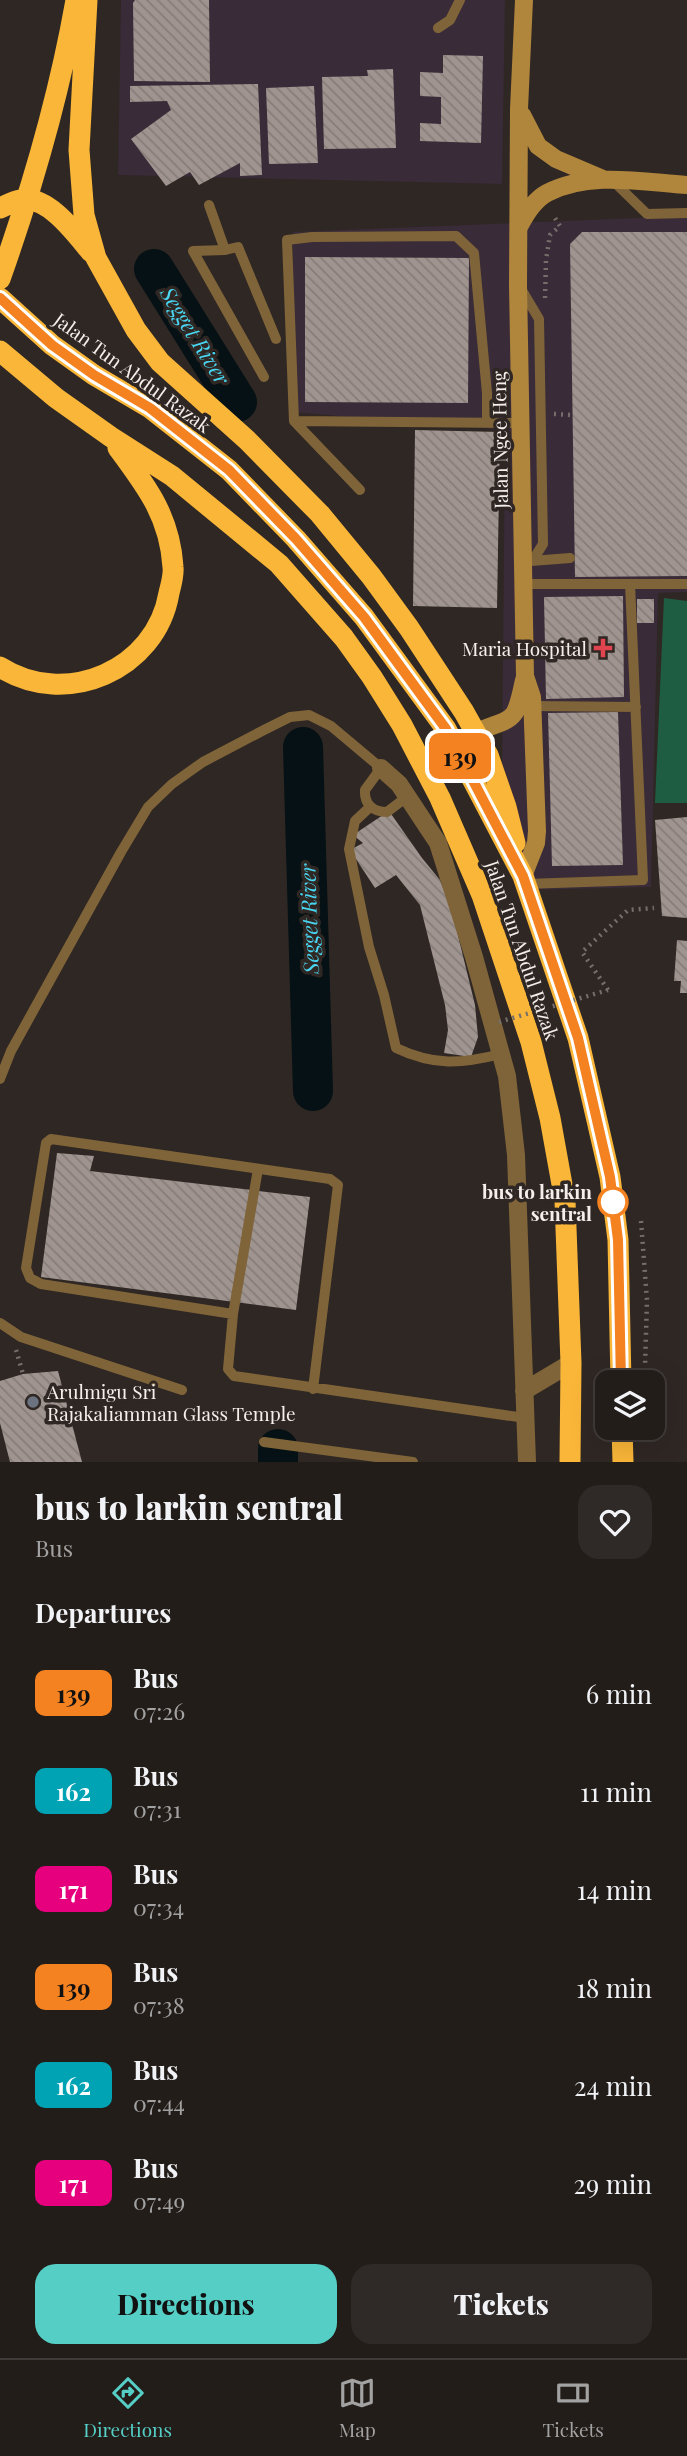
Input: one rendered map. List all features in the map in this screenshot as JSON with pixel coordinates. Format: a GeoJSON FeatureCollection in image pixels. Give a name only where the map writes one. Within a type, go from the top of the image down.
{"type":"FeatureCollection","features":[{"type":"Feature","properties":{"kind":"highway"},"geometry":{"type":"LineString","coordinates":[[0,279],[28,200],[64,67],[76,0]]}},
{"type":"Feature","properties":{"kind":"highway"},"geometry":{"type":"LineString","coordinates":[[88,0],[79,150],[84,215],[96,258]]}},
{"type":"Feature","properties":{"kind":"highway"},"geometry":{"type":"LineString","coordinates":[[0,208],[28,200],[46,205],[69,226],[96,258],[136,330],[160,362],[247,440],[320,514],[371,576],[442,678],[488,755],[506,807],[524,880]]}},
{"type":"Feature","properties":{"kind":"highway","name":"Jalan Tun Abdul Razak"},"geometry":{"type":"LineString","coordinates":[[0,298],[63,352],[94,375],[150,408],[229,470],[296,539],[364,617],[446,729],[524,880],[578,1038],[610,1177],[618,1240],[621,1370]]}},
{"type":"Feature","properties":{"kind":"highway","name":"Jalan Tun Abdul Razak"},"geometry":{"type":"LineString","coordinates":[[0,351],[56,398],[172,476],[279,564],[344,638],[372,677],[427,772],[477,880],[531,1042],[550,1118],[565,1201],[571,1363],[570,1462]]}},
{"type":"Feature","properties":{"kind":"highway"},"geometry":{"type":"LineString","coordinates":[[0,667],[15,677],[48,684],[84,682],[119,669],[148,645],[167,608],[173,570],[168,530],[148,488],[111,437]]}},
{"type":"Feature","properties":{"kind":"highway"},"geometry":{"type":"LineString","coordinates":[[622,1440],[623,1462]]}},
{"type":"Feature","properties":{"kind":"street","name":"Jalan Ngee Heng"},"geometry":{"type":"LineString","coordinates":[[524,0],[519,109],[520,423],[526,570],[525,676],[532,706],[537,831],[536,843],[524,880]]}},
{"type":"Feature","properties":{"kind":"street"},"geometry":{"type":"LineString","coordinates":[[519,109],[538,146],[556,159],[607,179]]}},
{"type":"Feature","properties":{"kind":"street"},"geometry":{"type":"LineString","coordinates":[[519,227],[527,212],[544,194],[564,187],[607,179],[687,185]]}},
{"type":"Feature","properties":{"kind":"street"},"geometry":{"type":"LineString","coordinates":[[475,732],[510,719],[515,714],[525,676]]}},
{"type":"Feature","properties":{"kind":"street"},"geometry":{"type":"LineString","coordinates":[[382,768],[408,796],[438,843],[474,957],[507,1076],[516,1155],[527,1462]]}},
{"type":"Feature","properties":{"kind":"street"},"geometry":{"type":"LineString","coordinates":[[524,1391],[571,1363]]}},
{"type":"Feature","properties":{"kind":"lane"},"geometry":{"type":"LineString","coordinates":[[438,28],[450,20],[460,0]]}},
{"type":"Feature","properties":{"kind":"lane"},"geometry":{"type":"LineString","coordinates":[[607,179],[647,214],[687,214]]}},
{"type":"Feature","properties":{"kind":"lane"},"geometry":{"type":"LineString","coordinates":[[209,205],[225,250]]}},
{"type":"Feature","properties":{"kind":"lane"},"geometry":{"type":"LineString","coordinates":[[359,490],[294,421],[287,240],[456,236],[474,253],[487,393],[487,423]]}},
{"type":"Feature","properties":{"kind":"lane"},"geometry":{"type":"LineString","coordinates":[[264,377],[193,251],[239,247],[276,339]]}},
{"type":"Feature","properties":{"kind":"lane"},"geometry":{"type":"LineString","coordinates":[[518,285],[539,319],[543,544],[526,570]]}},
{"type":"Feature","properties":{"kind":"lane"},"geometry":{"type":"LineString","coordinates":[[294,421],[520,423]]}},
{"type":"Feature","properties":{"kind":"lane"},"geometry":{"type":"LineString","coordinates":[[526,570],[570,558]]}},
{"type":"Feature","properties":{"kind":"lane"},"geometry":{"type":"LineString","coordinates":[[526,570],[630,584],[687,584]]}},
{"type":"Feature","properties":{"kind":"lane"},"geometry":{"type":"LineString","coordinates":[[524,880],[643,880],[630,584]]}},
{"type":"Feature","properties":{"kind":"lane"},"geometry":{"type":"LineString","coordinates":[[532,706],[636,706]]}},
{"type":"Feature","properties":{"kind":"lane"},"geometry":{"type":"LineString","coordinates":[[0,1079],[11,1051],[148,807],[172,784],[202,762],[289,717],[309,715],[331,726],[382,768],[365,790],[370,807],[387,812],[408,796]]}},
{"type":"Feature","properties":{"kind":"lane"},"geometry":{"type":"LineString","coordinates":[[427,772],[460,755]]}},
{"type":"Feature","properties":{"kind":"lane"},"geometry":{"type":"LineString","coordinates":[[370,807],[355,821],[349,849],[369,947],[396,1048],[419,1059],[468,1062],[501,1054]]}},
{"type":"Feature","properties":{"kind":"lane"},"geometry":{"type":"LineString","coordinates":[[233,1314],[41,1284],[30,1278],[26,1268],[46,1143],[51,1139],[258,1168],[330,1179],[338,1185],[313,1389]]}},
{"type":"Feature","properties":{"kind":"lane"},"geometry":{"type":"LineString","coordinates":[[258,1168],[233,1314],[228,1369],[234,1376],[525,1418]]}},
{"type":"Feature","properties":{"kind":"lane"},"geometry":{"type":"LineString","coordinates":[[0,1322],[21,1337],[182,1390]]}},
{"type":"Feature","properties":{"kind":"lane"},"geometry":{"type":"LineString","coordinates":[[264,1442],[412,1462]]}},
{"type":"Feature","properties":{"kind":"path"},"geometry":{"type":"LineString","coordinates":[[553,215],[560,226]]}},
{"type":"Feature","properties":{"kind":"path"},"geometry":{"type":"LineString","coordinates":[[499,1022],[608,990],[582,952],[628,910],[654,908]]}},
{"type":"Feature","properties":{"kind":"path"},"geometry":{"type":"LineString","coordinates":[[641,1221],[646,1300],[645,1369]]}},
{"type":"Feature","properties":{"kind":"shaded area"},"geometry":{"type":"Polygon","coordinates":[[[121,0],[505,0],[502,184],[118,175],[121,0]]]}},
{"type":"Feature","properties":{"kind":"shaded area"},"geometry":{"type":"Polygon","coordinates":[[[687,216],[687,592],[658,593],[651,887],[531,890],[502,773],[505,430],[293,412],[293,232],[687,216]]]}},
{"type":"Feature","properties":{"kind":"green space"},"geometry":{"type":"Polygon","coordinates":[[[664,598],[687,601],[687,803],[655,803],[664,598]]]}},
{"type":"Feature","properties":{"kind":"building"},"geometry":{"type":"Polygon","coordinates":[[[135,0],[209,0],[210,82],[134,81],[135,0]]]}},
{"type":"Feature","properties":{"kind":"building"},"geometry":{"type":"Polygon","coordinates":[[[443,55],[483,56],[481,143],[420,141],[420,123],[441,124],[441,97],[420,96],[420,72],[443,73],[443,55]]]}},
{"type":"Feature","properties":{"kind":"building"},"geometry":{"type":"Polygon","coordinates":[[[393,69],[396,148],[324,149],[322,77],[368,76],[367,70],[393,69]]]}},
{"type":"Feature","properties":{"kind":"building"},"geometry":{"type":"Polygon","coordinates":[[[258,84],[262,175],[240,176],[240,163],[199,185],[190,172],[166,186],[131,139],[171,110],[167,101],[130,102],[130,86],[258,84]]]}},
{"type":"Feature","properties":{"kind":"building"},"geometry":{"type":"Polygon","coordinates":[[[314,86],[318,163],[269,164],[266,88],[314,86]]]}},
{"type":"Feature","properties":{"kind":"building"},"geometry":{"type":"Polygon","coordinates":[[[582,232],[687,232],[687,576],[575,577],[570,244],[582,232]]]}},
{"type":"Feature","properties":{"kind":"building"},"geometry":{"type":"Polygon","coordinates":[[[305,257],[469,258],[468,403],[305,402],[305,257]]]}},
{"type":"Feature","properties":{"kind":"building"},"geometry":{"type":"Polygon","coordinates":[[[415,430],[500,432],[497,608],[413,606],[415,430]]]}},
{"type":"Feature","properties":{"kind":"building"},"geometry":{"type":"Polygon","coordinates":[[[623,596],[624,697],[546,699],[544,597],[623,596]]]}},
{"type":"Feature","properties":{"kind":"building"},"geometry":{"type":"Polygon","coordinates":[[[637,599],[654,599],[654,623],[637,623],[637,599]]]}},
{"type":"Feature","properties":{"kind":"building"},"geometry":{"type":"Polygon","coordinates":[[[618,712],[623,865],[552,866],[548,713],[618,712]]]}},
{"type":"Feature","properties":{"kind":"building"},"geometry":{"type":"Polygon","coordinates":[[[389,811],[440,880],[453,915],[475,1005],[478,1037],[471,1057],[444,1053],[448,1030],[445,1005],[420,905],[396,875],[375,888],[350,850],[363,843],[353,835],[389,811]]]}},
{"type":"Feature","properties":{"kind":"building"},"geometry":{"type":"Polygon","coordinates":[[[687,817],[687,918],[662,916],[655,820],[687,817]]]}},
{"type":"Feature","properties":{"kind":"building"},"geometry":{"type":"Polygon","coordinates":[[[677,940],[687,941],[687,993],[680,993],[681,981],[674,981],[677,940]]]}},
{"type":"Feature","properties":{"kind":"building"},"geometry":{"type":"Polygon","coordinates":[[[57,1153],[94,1156],[90,1171],[310,1197],[296,1310],[41,1277],[57,1153]]]}},
{"type":"Feature","properties":{"kind":"building","name":"Arulmigu Sri Rajakaliamman Glass Temple"},"geometry":{"type":"Polygon","coordinates":[[[58,1371],[82,1462],[10,1462],[0,1423],[0,1381],[23,1374],[58,1371]]]}},
{"type":"Feature","properties":{"kind":"waterway","name":"Segget River"},"geometry":{"type":"LineString","coordinates":[[154,269],[237,402]]}},
{"type":"Feature","properties":{"kind":"waterway","name":"Segget River"},"geometry":{"type":"LineString","coordinates":[[303,747],[313,1091]]}},
{"type":"Feature","properties":{"kind":"waterway","name":"Segget River"},"geometry":{"type":"LineString","coordinates":[[278,1449],[278,1462]]}},
{"type":"Feature","properties":{"kind":"bus line","name":"139"},"geometry":{"type":"LineString","coordinates":[[0,298],[52,345],[94,375],[150,408],[229,470],[296,539],[364,617],[446,729],[523,876],[578,1038],[610,1177],[618,1240],[621,1370]]}},
{"type":"Feature","properties":{"kind":"place","name":"Maria Hospital"},"geometry":{"type":"Point","coordinates":[603,648]}},
{"type":"Feature","properties":{"kind":"place","name":"bus to larkin sentral"},"geometry":{"type":"Point","coordinates":[613,1202]}},
{"type":"Feature","properties":{"kind":"place","name":"Arulmigu Sri Rajakaliamman Glass Temple"},"geometry":{"type":"Point","coordinates":[33,1402]}}]}
